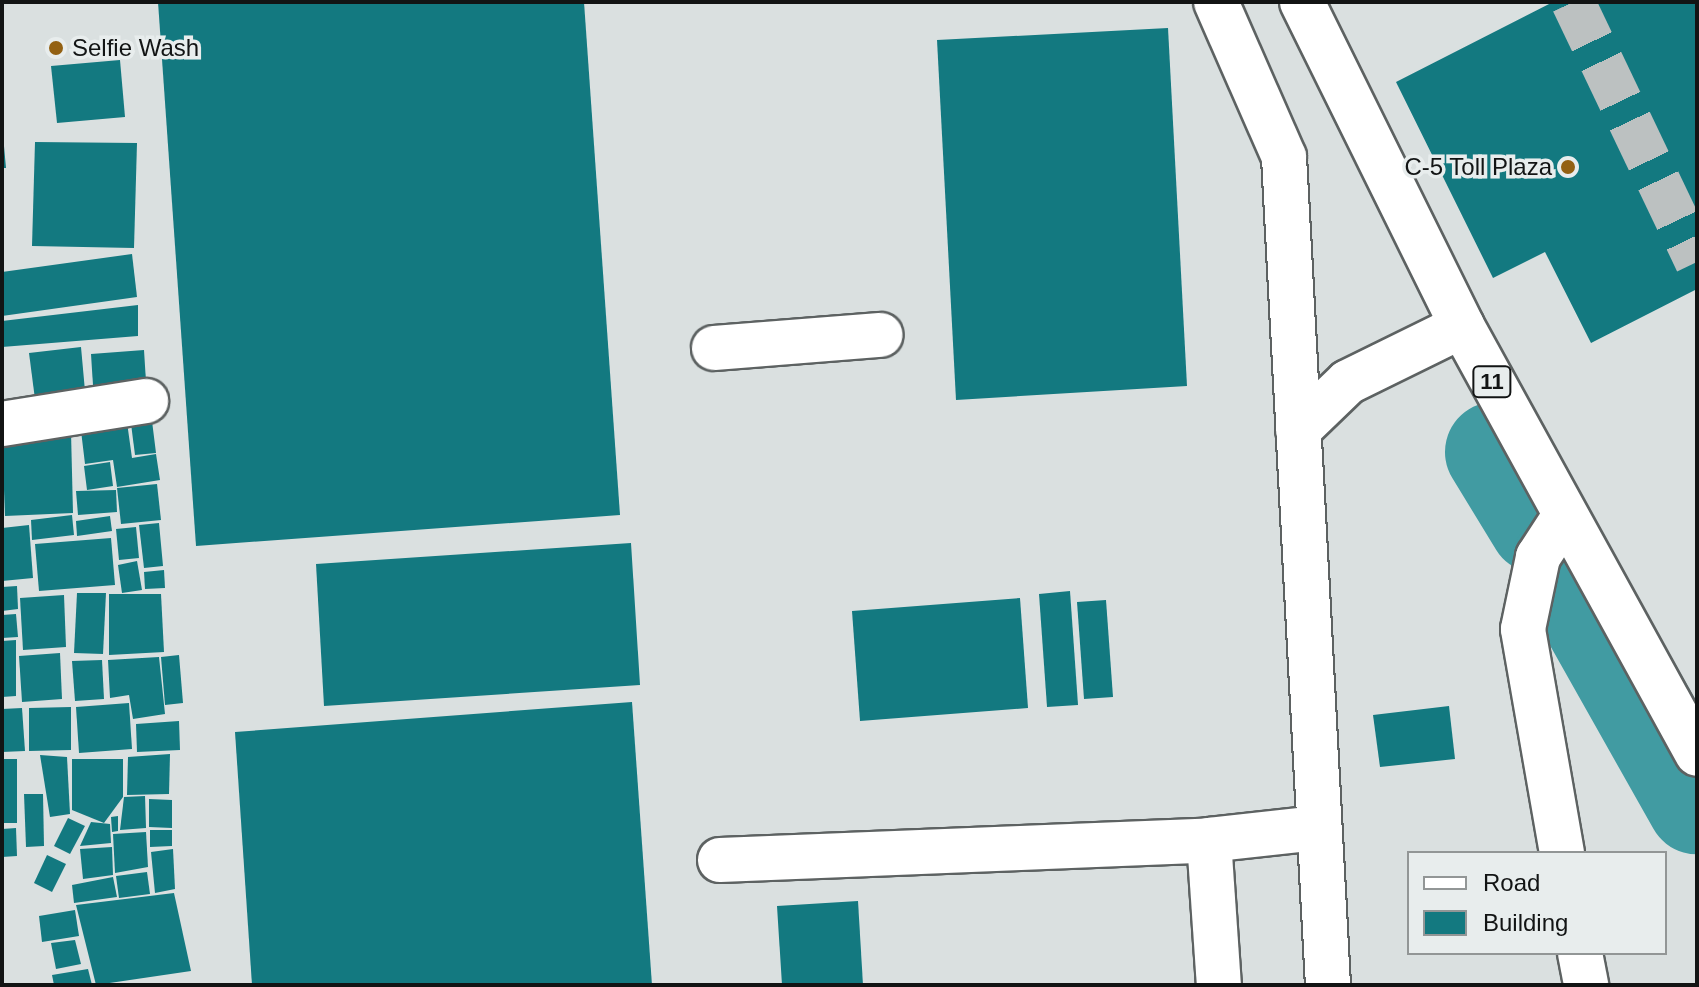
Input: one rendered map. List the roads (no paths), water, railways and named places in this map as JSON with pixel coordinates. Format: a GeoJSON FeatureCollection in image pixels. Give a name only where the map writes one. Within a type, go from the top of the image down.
{"type":"FeatureCollection","features":[{"type":"Feature","properties":{"kind":"main road"},"geometry":{"type":"LineString","coordinates":[[1216,2],[1284,157],[1328,985]]}},
{"type":"Feature","properties":{"kind":"main road","name":"11"},"geometry":{"type":"LineString","coordinates":[[1302,2],[1462,326],[1564,517],[1697,754]]}},
{"type":"Feature","properties":{"kind":"main road"},"geometry":{"type":"LineString","coordinates":[[1298,430],[1348,382],[1462,326]]}},
{"type":"Feature","properties":{"kind":"main road"},"geometry":{"type":"LineString","coordinates":[[714,348],[880,335]]}},
{"type":"Feature","properties":{"kind":"main road"},"geometry":{"type":"LineString","coordinates":[[2,424],[146,401]]}},
{"type":"Feature","properties":{"kind":"main road"},"geometry":{"type":"LineString","coordinates":[[1562,851],[1523,629],[1538,557],[1564,517]]}},
{"type":"Feature","properties":{"kind":"main road"},"geometry":{"type":"LineString","coordinates":[[720,860],[1209,840],[1318,828]]}},
{"type":"Feature","properties":{"kind":"main road"},"geometry":{"type":"LineString","coordinates":[[1209,840],[1219,985]]}},
{"type":"Feature","properties":{"kind":"main road"},"geometry":{"type":"LineString","coordinates":[[1580,955],[1586,985]]}},
{"type":"Feature","properties":{"kind":"waterway"},"geometry":{"type":"LineString","coordinates":[[1495,452],[1539,524]]}},
{"type":"Feature","properties":{"kind":"waterway"},"geometry":{"type":"LineString","coordinates":[[1561,563],[1697,804]]}},
{"type":"Feature","properties":{"kind":"tunnel"},"geometry":{"type":"LineString","coordinates":[[1573,2],[1697,262]]}},
{"type":"Feature","properties":{"kind":"place","name":"Selfie Wash"},"geometry":{"type":"Point","coordinates":[56,48]}},
{"type":"Feature","properties":{"kind":"place","name":"C-5 Toll Plaza"},"geometry":{"type":"Point","coordinates":[1568,167]}}]}
